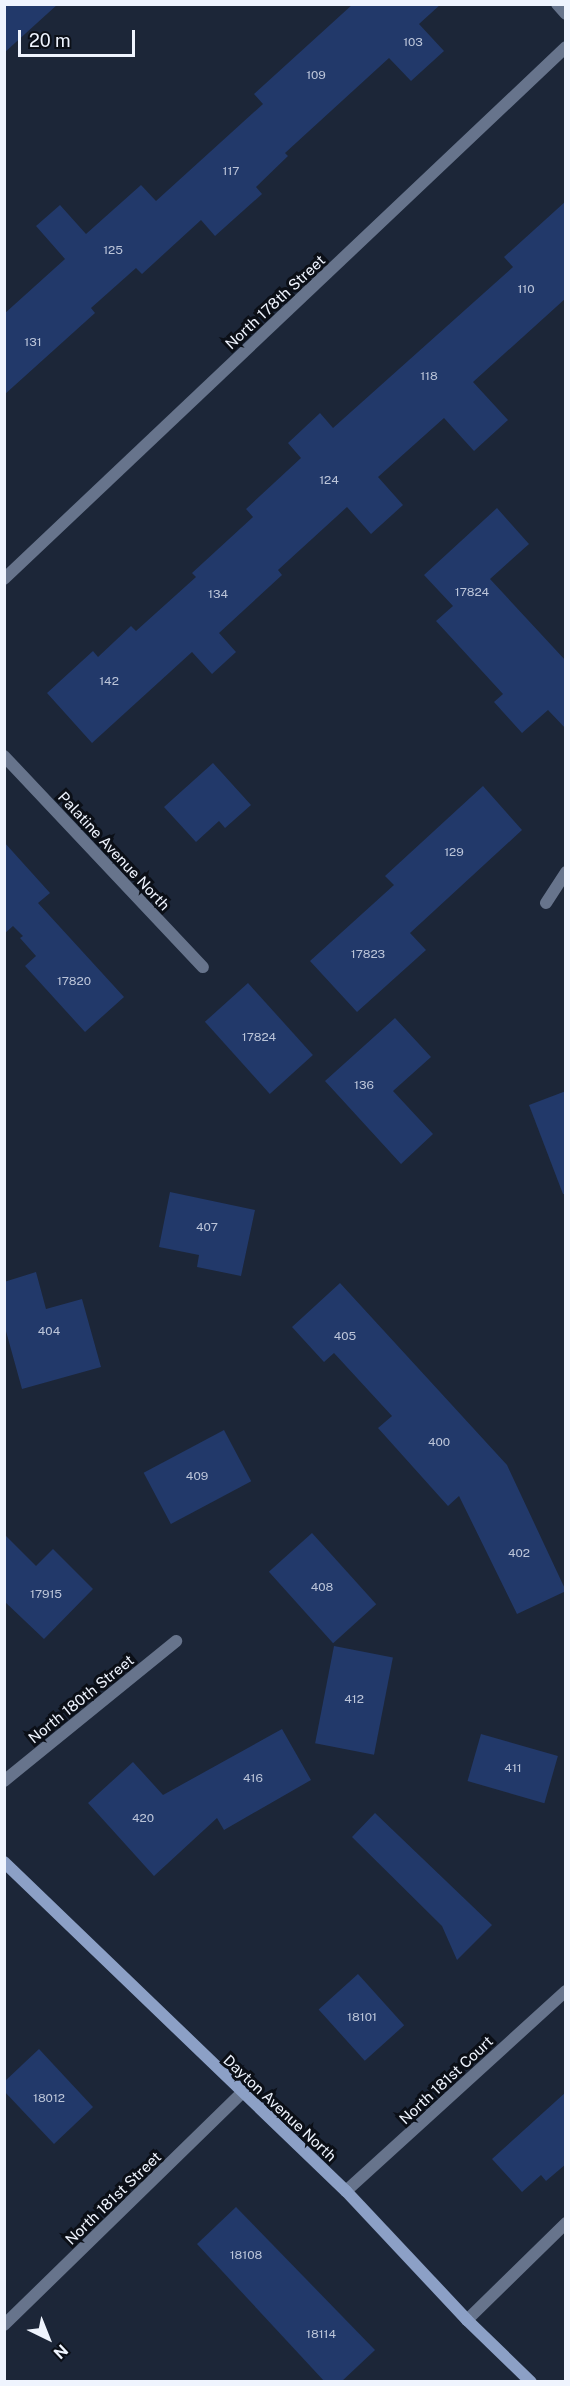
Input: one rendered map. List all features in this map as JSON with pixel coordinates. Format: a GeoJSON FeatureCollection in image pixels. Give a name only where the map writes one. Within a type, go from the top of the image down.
{"type":"FeatureCollection","features":[{"type":"Feature","properties":{"kind":"street"},"geometry":{"type":"LineString","coordinates":[[557,4],[566,14]]}},
{"type":"Feature","properties":{"kind":"street","name":"North 178th Street"},"geometry":{"type":"LineString","coordinates":[[4,579],[566,47]]}},
{"type":"Feature","properties":{"kind":"street","name":"Palatine Avenue North"},"geometry":{"type":"LineString","coordinates":[[4,756],[202,967]]}},
{"type":"Feature","properties":{"kind":"street"},"geometry":{"type":"LineString","coordinates":[[546,903],[566,872]]}},
{"type":"Feature","properties":{"kind":"street","name":"North 180th Street"},"geometry":{"type":"LineString","coordinates":[[4,1781],[176,1641]]}},
{"type":"Feature","properties":{"kind":"street","name":"Dayton Avenue North"},"geometry":{"type":"LineString","coordinates":[[4,1862],[346,2191],[467,2320],[531,2382]]}},
{"type":"Feature","properties":{"kind":"street","name":"North 181st Court"},"geometry":{"type":"LineString","coordinates":[[346,2191],[566,1990]]}},
{"type":"Feature","properties":{"kind":"street","name":"North 181st Street"},"geometry":{"type":"LineString","coordinates":[[4,2325],[242,2093]]}},
{"type":"Feature","properties":{"kind":"street"},"geometry":{"type":"LineString","coordinates":[[467,2320],[566,2223]]}},
{"type":"Feature","properties":{"kind":"building"},"geometry":{"type":"Polygon","coordinates":[[[4,4],[58,4],[4,53],[4,4]]]}},
{"type":"Feature","properties":{"kind":"building"},"geometry":{"type":"Polygon","coordinates":[[[353,4],[441,4],[419,24],[444,51],[411,81],[389,58],[285,153],[288,156],[256,187],[262,194],[215,236],[201,220],[142,274],[136,268],[91,308],[95,313],[4,395],[4,314],[65,259],[36,226],[60,205],[86,234],[141,185],[156,201],[263,104],[254,94],[353,4]]]}},
{"type":"Feature","properties":{"kind":"building"},"geometry":{"type":"Polygon","coordinates":[[[566,201],[566,298],[473,382],[508,420],[474,451],[444,418],[378,477],[403,505],[371,534],[347,507],[278,570],[282,575],[219,633],[236,652],[212,674],[192,652],[92,743],[47,693],[93,651],[98,657],[131,626],[136,631],[196,577],[192,573],[253,517],[246,509],[301,458],[288,443],[320,413],[333,428],[513,267],[504,257],[566,201]]]}},
{"type":"Feature","properties":{"kind":"building"},"geometry":{"type":"Polygon","coordinates":[[[497,508],[529,544],[490,579],[566,661],[566,729],[548,710],[522,733],[494,702],[503,694],[436,621],[453,606],[424,575],[497,508]]]}},
{"type":"Feature","properties":{"kind":"building"},"geometry":{"type":"Polygon","coordinates":[[[213,763],[251,805],[225,828],[219,821],[196,842],[164,807],[213,763]]]}},
{"type":"Feature","properties":{"kind":"building"},"geometry":{"type":"Polygon","coordinates":[[[483,786],[522,830],[410,933],[426,950],[357,1012],[310,961],[394,885],[385,876],[483,786]]]}},
{"type":"Feature","properties":{"kind":"building"},"geometry":{"type":"Polygon","coordinates":[[[4,842],[50,893],[38,903],[124,997],[85,1032],[25,966],[36,956],[20,938],[23,936],[13,926],[4,934],[4,842]]]}},
{"type":"Feature","properties":{"kind":"building"},"geometry":{"type":"Polygon","coordinates":[[[248,983],[313,1055],[270,1094],[205,1022],[248,983]]]}},
{"type":"Feature","properties":{"kind":"building"},"geometry":{"type":"Polygon","coordinates":[[[395,1018],[431,1057],[393,1091],[433,1134],[401,1164],[325,1081],[395,1018]]]}},
{"type":"Feature","properties":{"kind":"building"},"geometry":{"type":"Polygon","coordinates":[[[566,1091],[566,1194],[563,1194],[529,1105],[566,1091]]]}},
{"type":"Feature","properties":{"kind":"building"},"geometry":{"type":"Polygon","coordinates":[[[170,1192],[255,1210],[241,1276],[197,1267],[199,1255],[159,1247],[170,1192]]]}},
{"type":"Feature","properties":{"kind":"building"},"geometry":{"type":"Polygon","coordinates":[[[36,1272],[46,1309],[82,1299],[101,1367],[22,1389],[4,1324],[4,1282],[36,1272]]]}},
{"type":"Feature","properties":{"kind":"building"},"geometry":{"type":"Polygon","coordinates":[[[340,1283],[507,1465],[566,1591],[517,1614],[459,1496],[448,1506],[378,1428],[392,1416],[334,1353],[324,1362],[292,1327],[340,1283]]]}},
{"type":"Feature","properties":{"kind":"building"},"geometry":{"type":"Polygon","coordinates":[[[224,1430],[251,1481],[171,1524],[144,1473],[224,1430]]]}},
{"type":"Feature","properties":{"kind":"building"},"geometry":{"type":"Polygon","coordinates":[[[312,1533],[376,1604],[333,1643],[269,1572],[312,1533]]]}},
{"type":"Feature","properties":{"kind":"building"},"geometry":{"type":"Polygon","coordinates":[[[4,1534],[36,1566],[53,1549],[93,1589],[44,1639],[4,1601],[4,1534]]]}},
{"type":"Feature","properties":{"kind":"building"},"geometry":{"type":"Polygon","coordinates":[[[334,1646],[393,1657],[374,1755],[315,1743],[334,1646]]]}},
{"type":"Feature","properties":{"kind":"building"},"geometry":{"type":"Polygon","coordinates":[[[282,1729],[311,1780],[224,1830],[217,1818],[154,1876],[88,1803],[133,1762],[163,1795],[282,1729]]]}},
{"type":"Feature","properties":{"kind":"building"},"geometry":{"type":"Polygon","coordinates":[[[481,1734],[558,1756],[544,1803],[467,1781],[481,1734]]]}},
{"type":"Feature","properties":{"kind":"building"},"geometry":{"type":"Polygon","coordinates":[[[375,1813],[492,1925],[457,1960],[442,1926],[352,1837],[375,1813]]]}},
{"type":"Feature","properties":{"kind":"building"},"geometry":{"type":"Polygon","coordinates":[[[358,1974],[404,2025],[365,2061],[319,2009],[358,1974]]]}},
{"type":"Feature","properties":{"kind":"building"},"geometry":{"type":"Polygon","coordinates":[[[39,2049],[93,2107],[54,2144],[4,2091],[4,2082],[39,2049]]]}},
{"type":"Feature","properties":{"kind":"building"},"geometry":{"type":"Polygon","coordinates":[[[566,2092],[566,2164],[546,2181],[541,2175],[522,2192],[492,2159],[566,2092]]]}},
{"type":"Feature","properties":{"kind":"building"},"geometry":{"type":"Polygon","coordinates":[[[236,2207],[375,2350],[341,2382],[325,2382],[197,2244],[236,2207]]]}}]}
